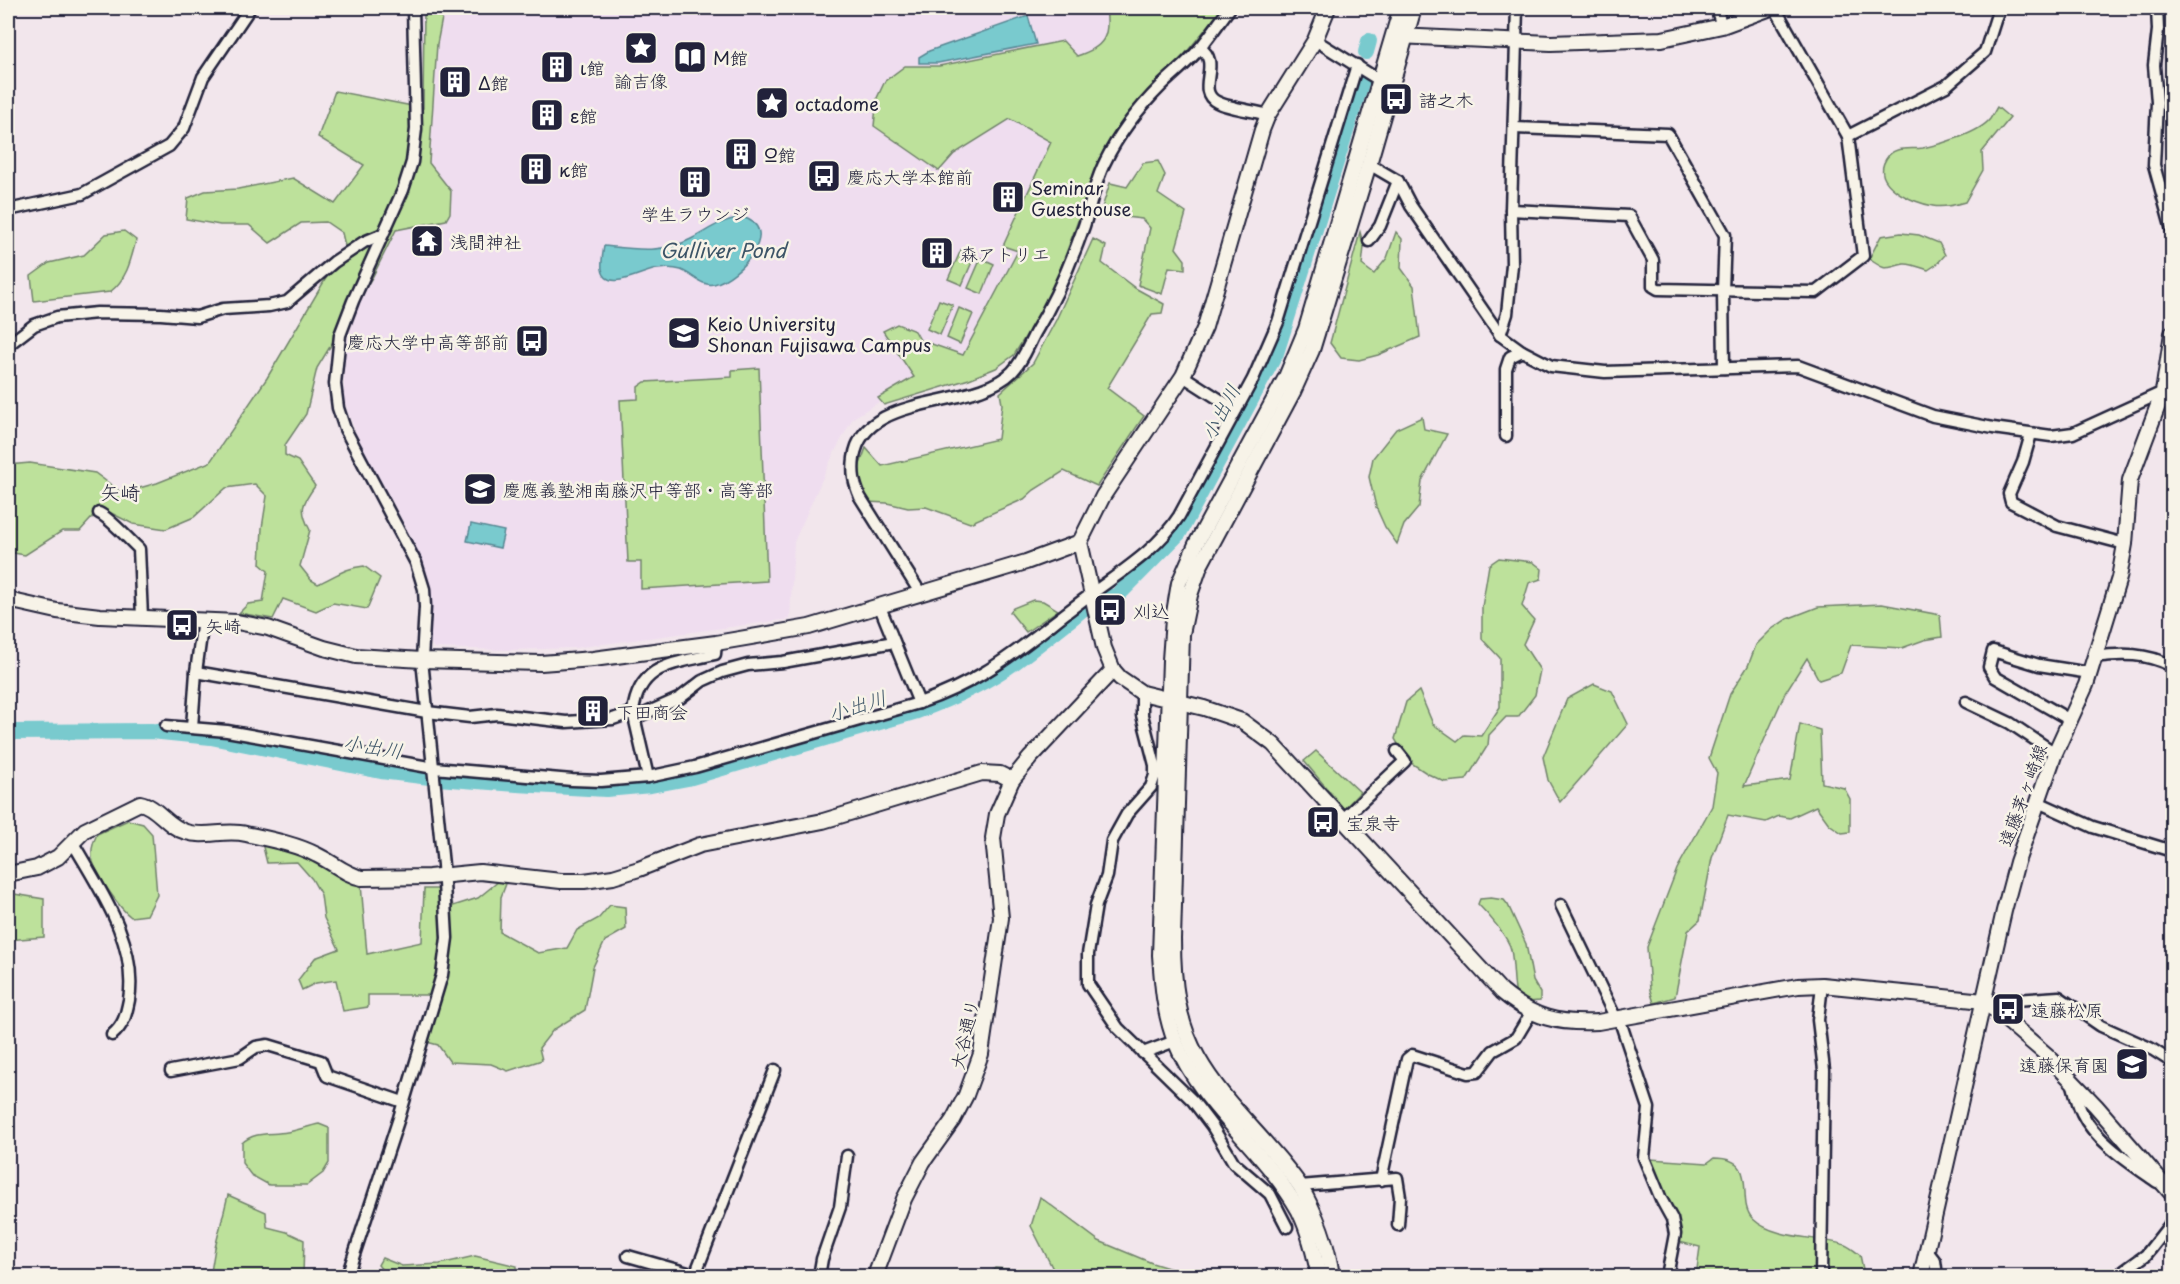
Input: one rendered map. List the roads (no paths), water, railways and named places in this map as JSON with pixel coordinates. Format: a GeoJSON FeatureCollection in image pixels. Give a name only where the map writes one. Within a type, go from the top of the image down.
{"type":"FeatureCollection","features":[{"type":"Feature","properties":{"kind":"street"},"geometry":{"type":"LineString","coordinates":[[8,210],[81,194],[169,146],[184,128],[203,77],[250,8]]}},
{"type":"Feature","properties":{"kind":"street"},"geometry":{"type":"LineString","coordinates":[[347,1276],[403,1102],[442,975],[446,954],[444,875],[422,660],[425,607],[421,576],[345,429],[338,408],[334,384],[340,335],[403,190],[412,162],[416,129],[413,8]]}},
{"type":"Feature","properties":{"kind":"street"},"geometry":{"type":"LineString","coordinates":[[921,594],[854,484],[852,469],[858,442],[870,425],[877,420],[990,386],[1012,373],[1025,355],[1055,298],[1083,229],[1104,163],[1130,120],[1200,48],[1230,8]]}},
{"type":"Feature","properties":{"kind":"street"},"geometry":{"type":"LineString","coordinates":[[1328,8],[1316,40],[1268,115],[1262,130],[1205,327],[1183,376],[1103,496],[1080,542],[1104,648],[1113,670],[1131,687],[1142,693],[1225,714],[1242,721],[1274,744],[1502,992],[1531,1013],[1565,1022],[1581,1023],[1618,1019],[1798,986],[1822,985],[1985,1001],[2059,997],[2101,1026],[2150,1048],[2172,1062]]}},
{"type":"Feature","properties":{"kind":"street"},"geometry":{"type":"LineString","coordinates":[[1319,1276],[1313,1248],[1300,1213],[1270,1169],[1223,1117],[1196,1080],[1175,1041],[1163,1000],[1160,955],[1175,700],[1182,634],[1190,595],[1200,566],[1293,392],[1312,350],[1369,164],[1399,36],[1401,8]]}},
{"type":"Feature","properties":{"kind":"street"},"geometry":{"type":"LineString","coordinates":[[1332,1276],[1319,1228],[1300,1186],[1216,1088],[1197,1056],[1178,1007],[1173,973],[1175,700],[1173,619],[1179,583],[1196,544],[1286,377],[1306,329],[1380,80],[1414,8]]}},
{"type":"Feature","properties":{"kind":"street"},"geometry":{"type":"LineString","coordinates":[[1500,335],[1507,314],[1512,265],[1511,210],[1517,8]]}},
{"type":"Feature","properties":{"kind":"street"},"geometry":{"type":"LineString","coordinates":[[1716,8],[1722,26]]}},
{"type":"Feature","properties":{"kind":"street"},"geometry":{"type":"LineString","coordinates":[[1399,36],[1515,42],[1662,39],[1722,26],[1773,8],[1848,136],[1863,256],[1816,292],[1658,289],[1653,286],[1653,260],[1629,216],[1511,210]]}},
{"type":"Feature","properties":{"kind":"street"},"geometry":{"type":"LineString","coordinates":[[1848,136],[1946,86],[1960,75],[1985,52],[2000,8]]}},
{"type":"Feature","properties":{"kind":"street"},"geometry":{"type":"LineString","coordinates":[[2157,8],[2158,30],[2154,65],[2157,102],[2154,165],[2172,230]]}},
{"type":"Feature","properties":{"kind":"street"},"geometry":{"type":"LineString","coordinates":[[1316,40],[1380,80]]}},
{"type":"Feature","properties":{"kind":"street"},"geometry":{"type":"LineString","coordinates":[[1200,48],[1211,60],[1207,89],[1210,96],[1217,102],[1268,115]]}},
{"type":"Feature","properties":{"kind":"street"},"geometry":{"type":"LineString","coordinates":[[166,726],[192,727],[434,774],[601,781],[648,777],[695,767],[919,703],[943,694],[985,672],[1093,600],[1171,529],[1268,349],[1357,65]]}},
{"type":"Feature","properties":{"kind":"street"},"geometry":{"type":"LineString","coordinates":[[1515,128],[1668,134],[1725,236],[1724,368]]}},
{"type":"Feature","properties":{"kind":"street"},"geometry":{"type":"LineString","coordinates":[[1369,164],[1398,181],[1411,206],[1500,335],[1522,351],[1551,366],[1605,372],[1798,366],[1933,416],[1993,428],[2051,436],[2073,433],[2168,392]]}},
{"type":"Feature","properties":{"kind":"street"},"geometry":{"type":"LineString","coordinates":[[1369,241],[1380,226],[1398,181]]}},
{"type":"Feature","properties":{"kind":"street"},"geometry":{"type":"LineString","coordinates":[[8,345],[34,324],[57,317],[107,313],[197,317],[224,309],[269,306],[287,302],[334,262],[364,242],[383,234]]}},
{"type":"Feature","properties":{"kind":"street","name":"遠藤茅ヶ崎線"},"geometry":{"type":"LineString","coordinates":[[1921,1276],[2017,862],[2055,753],[2090,673],[2119,578],[2125,544],[2130,480],[2168,392],[2172,333]]}},
{"type":"Feature","properties":{"kind":"street"},"geometry":{"type":"LineString","coordinates":[[1506,436],[1506,369],[1510,357],[1522,351]]}},
{"type":"Feature","properties":{"kind":"street"},"geometry":{"type":"LineString","coordinates":[[1183,376],[1236,410]]}},
{"type":"Feature","properties":{"kind":"street"},"geometry":{"type":"LineString","coordinates":[[2031,434],[2023,462],[2009,494],[2011,502],[2056,526],[2125,544]]}},
{"type":"Feature","properties":{"kind":"street"},"geometry":{"type":"LineString","coordinates":[[99,513],[106,516],[111,524],[140,549],[142,617]]}},
{"type":"Feature","properties":{"kind":"street"},"geometry":{"type":"LineString","coordinates":[[8,600],[100,616],[237,622],[268,628],[324,648],[356,656],[541,663],[593,659],[716,643],[809,627],[1026,562],[1080,542]]}},
{"type":"Feature","properties":{"kind":"street"},"geometry":{"type":"LineString","coordinates":[[880,607],[919,703]]}},
{"type":"Feature","properties":{"kind":"street"},"geometry":{"type":"LineString","coordinates":[[192,727],[203,620]]}},
{"type":"Feature","properties":{"kind":"street"},"geometry":{"type":"LineString","coordinates":[[196,672],[427,712],[470,717],[497,714],[519,715],[566,722],[613,719],[634,715],[680,698],[702,681],[722,672],[748,665],[783,662],[894,642]]}},
{"type":"Feature","properties":{"kind":"street"},"geometry":{"type":"LineString","coordinates":[[648,777],[634,715],[635,699],[647,677],[658,668],[715,654],[716,643]]}},
{"type":"Feature","properties":{"kind":"street"},"geometry":{"type":"LineString","coordinates":[[2070,720],[1995,677],[1989,667],[1993,651],[2039,665],[2090,673]]}},
{"type":"Feature","properties":{"kind":"street"},"geometry":{"type":"LineString","coordinates":[[2094,657],[2138,654],[2172,666]]}},
{"type":"Feature","properties":{"kind":"street","name":"大谷通り"},"geometry":{"type":"LineString","coordinates":[[876,1276],[908,1190],[923,1162],[956,1114],[966,1095],[981,1054],[1001,918],[993,838],[997,814],[1012,780],[1113,670]]}},
{"type":"Feature","properties":{"kind":"street"},"geometry":{"type":"LineString","coordinates":[[1142,693],[1142,715],[1155,765],[1155,775],[1151,787],[1127,814],[1112,841],[1107,876],[1096,905],[1086,968],[1088,984],[1118,1028],[1193,1101],[1212,1126],[1234,1163],[1270,1194],[1287,1227]]}},
{"type":"Feature","properties":{"kind":"street"},"geometry":{"type":"LineString","coordinates":[[1966,702],[2010,723],[2055,753]]}},
{"type":"Feature","properties":{"kind":"street"},"geometry":{"type":"LineString","coordinates":[[1342,820],[1405,761],[1397,751]]}},
{"type":"Feature","properties":{"kind":"street"},"geometry":{"type":"LineString","coordinates":[[8,874],[36,868],[58,857],[85,830],[141,803],[148,804],[168,824],[184,832],[243,833],[315,854],[352,876],[362,878],[429,878],[480,872],[561,881],[584,881],[613,877],[639,869],[700,845],[823,821],[982,773],[1000,774],[1012,780]]}},
{"type":"Feature","properties":{"kind":"street"},"geometry":{"type":"LineString","coordinates":[[2038,802],[2093,826],[2172,851]]}},
{"type":"Feature","properties":{"kind":"street"},"geometry":{"type":"LineString","coordinates":[[73,843],[112,912],[130,967],[131,988],[126,1014],[121,1028],[112,1035]]}},
{"type":"Feature","properties":{"kind":"street"},"geometry":{"type":"LineString","coordinates":[[1561,905],[1618,1019],[1649,1108],[1644,1158],[1672,1220],[1675,1234],[1667,1276]]}},
{"type":"Feature","properties":{"kind":"street"},"geometry":{"type":"LineString","coordinates":[[1821,1276],[1824,1070],[1818,1020],[1822,985]]}},
{"type":"Feature","properties":{"kind":"street"},"geometry":{"type":"LineString","coordinates":[[1985,1001],[2048,1056],[2096,1106],[2170,1192]]}},
{"type":"Feature","properties":{"kind":"street"},"geometry":{"type":"LineString","coordinates":[[1381,1180],[1407,1059],[1413,1055],[1468,1073],[1477,1072],[1493,1051],[1516,1038],[1531,1013]]}},
{"type":"Feature","properties":{"kind":"street"},"geometry":{"type":"LineString","coordinates":[[1143,1053],[1175,1041]]}},
{"type":"Feature","properties":{"kind":"street"},"geometry":{"type":"LineString","coordinates":[[171,1071],[240,1058],[256,1047],[268,1045],[321,1061],[327,1076],[403,1102]]}},
{"type":"Feature","properties":{"kind":"street"},"geometry":{"type":"LineString","coordinates":[[628,1256],[695,1275],[775,1070]]}},
{"type":"Feature","properties":{"kind":"street"},"geometry":{"type":"LineString","coordinates":[[819,1276],[822,1259],[840,1207],[847,1156]]}},
{"type":"Feature","properties":{"kind":"street"},"geometry":{"type":"LineString","coordinates":[[1300,1186],[1397,1178],[1400,1197],[1398,1225]]}},
{"type":"Feature","properties":{"kind":"street"},"geometry":{"type":"LineString","coordinates":[[2117,1276],[2146,1255],[2164,1236],[2172,1222]]}},
{"type":"Feature","properties":{"kind":"street"},"geometry":{"type":"LineString","coordinates":[[1928,1252],[1935,1261],[1937,1276]]}},
{"type":"Feature","properties":{"kind":"water"},"geometry":{"type":"Polygon","coordinates":[[[1028,16],[1036,44],[938,63],[919,63],[919,57],[929,51],[1028,16]]]}},
{"type":"Feature","properties":{"kind":"water","name":"Gulliver Pond"},"geometry":{"type":"Polygon","coordinates":[[[742,217],[754,223],[759,232],[758,242],[753,253],[735,273],[714,284],[705,284],[681,270],[664,268],[627,279],[611,280],[605,276],[602,269],[604,246],[648,249],[670,247],[691,239],[720,223],[742,217]]]}},
{"type":"Feature","properties":{"kind":"water"},"geometry":{"type":"Polygon","coordinates":[[[471,524],[504,531],[500,548],[467,541],[471,524]]]}},
{"type":"Feature","properties":{"kind":"waterway","name":"小出川"},"geometry":{"type":"LineString","coordinates":[[1366,52],[1369,41]]}},
{"type":"Feature","properties":{"kind":"waterway","name":"小出川"},"geometry":{"type":"LineString","coordinates":[[8,732],[151,731],[211,737],[381,771],[438,778],[606,789],[651,785],[688,778],[917,711],[968,689],[1016,661],[1090,604],[1102,598],[1116,597],[1179,533],[1276,353],[1362,80]]}},
{"type":"Feature","properties":{"kind":"place","name":"諭吉像"},"geometry":{"type":"Point","coordinates":[641,48]}},
{"type":"Feature","properties":{"kind":"place","name":"Μ館"},"geometry":{"type":"Point","coordinates":[690,57]}},
{"type":"Feature","properties":{"kind":"place","name":"ι館"},"geometry":{"type":"Point","coordinates":[557,67]}},
{"type":"Feature","properties":{"kind":"place","name":"Δ館"},"geometry":{"type":"Point","coordinates":[455,82]}},
{"type":"Feature","properties":{"kind":"place","name":"諸之木"},"geometry":{"type":"Point","coordinates":[1396,99]}},
{"type":"Feature","properties":{"kind":"place","name":"octadome"},"geometry":{"type":"Point","coordinates":[772,103]}},
{"type":"Feature","properties":{"kind":"place","name":"ε館"},"geometry":{"type":"Point","coordinates":[547,115]}},
{"type":"Feature","properties":{"kind":"place","name":"Ω館"},"geometry":{"type":"Point","coordinates":[741,154]}},
{"type":"Feature","properties":{"kind":"place","name":"κ館"},"geometry":{"type":"Point","coordinates":[536,169]}},
{"type":"Feature","properties":{"kind":"place","name":"慶応大学本館前"},"geometry":{"type":"Point","coordinates":[824,176]}},
{"type":"Feature","properties":{"kind":"place","name":"学生ラウンジ"},"geometry":{"type":"Point","coordinates":[695,182]}},
{"type":"Feature","properties":{"kind":"place","name":"Seminar Guesthouse"},"geometry":{"type":"Point","coordinates":[1008,197]}},
{"type":"Feature","properties":{"kind":"place","name":"浅間神社"},"geometry":{"type":"Point","coordinates":[427,241]}},
{"type":"Feature","properties":{"kind":"place","name":"森アトリエ"},"geometry":{"type":"Point","coordinates":[937,253]}},
{"type":"Feature","properties":{"kind":"place","name":"Keio University Shonan Fujisawa Campus"},"geometry":{"type":"Point","coordinates":[684,333]}},
{"type":"Feature","properties":{"kind":"place","name":"慶応大学中高等部前"},"geometry":{"type":"Point","coordinates":[532,341]}},
{"type":"Feature","properties":{"kind":"place","name":"慶應義塾湘南藤沢中等部・高等部"},"geometry":{"type":"Point","coordinates":[480,489]}},
{"type":"Feature","properties":{"kind":"place","name":"刈込"},"geometry":{"type":"Point","coordinates":[1110,610]}},
{"type":"Feature","properties":{"kind":"place","name":"矢崎"},"geometry":{"type":"Point","coordinates":[182,625]}},
{"type":"Feature","properties":{"kind":"place","name":"下田商会"},"geometry":{"type":"Point","coordinates":[593,711]}},
{"type":"Feature","properties":{"kind":"place","name":"宝泉寺"},"geometry":{"type":"Point","coordinates":[1323,822]}},
{"type":"Feature","properties":{"kind":"place","name":"遠藤松原"},"geometry":{"type":"Point","coordinates":[2008,1009]}},
{"type":"Feature","properties":{"kind":"place","name":"遠藤保育園"},"geometry":{"type":"Point","coordinates":[2132,1064]}},
{"type":"Feature","properties":{"kind":"district","name":"矢崎"},"geometry":{"type":"Point","coordinates":[120,492]}}]}
